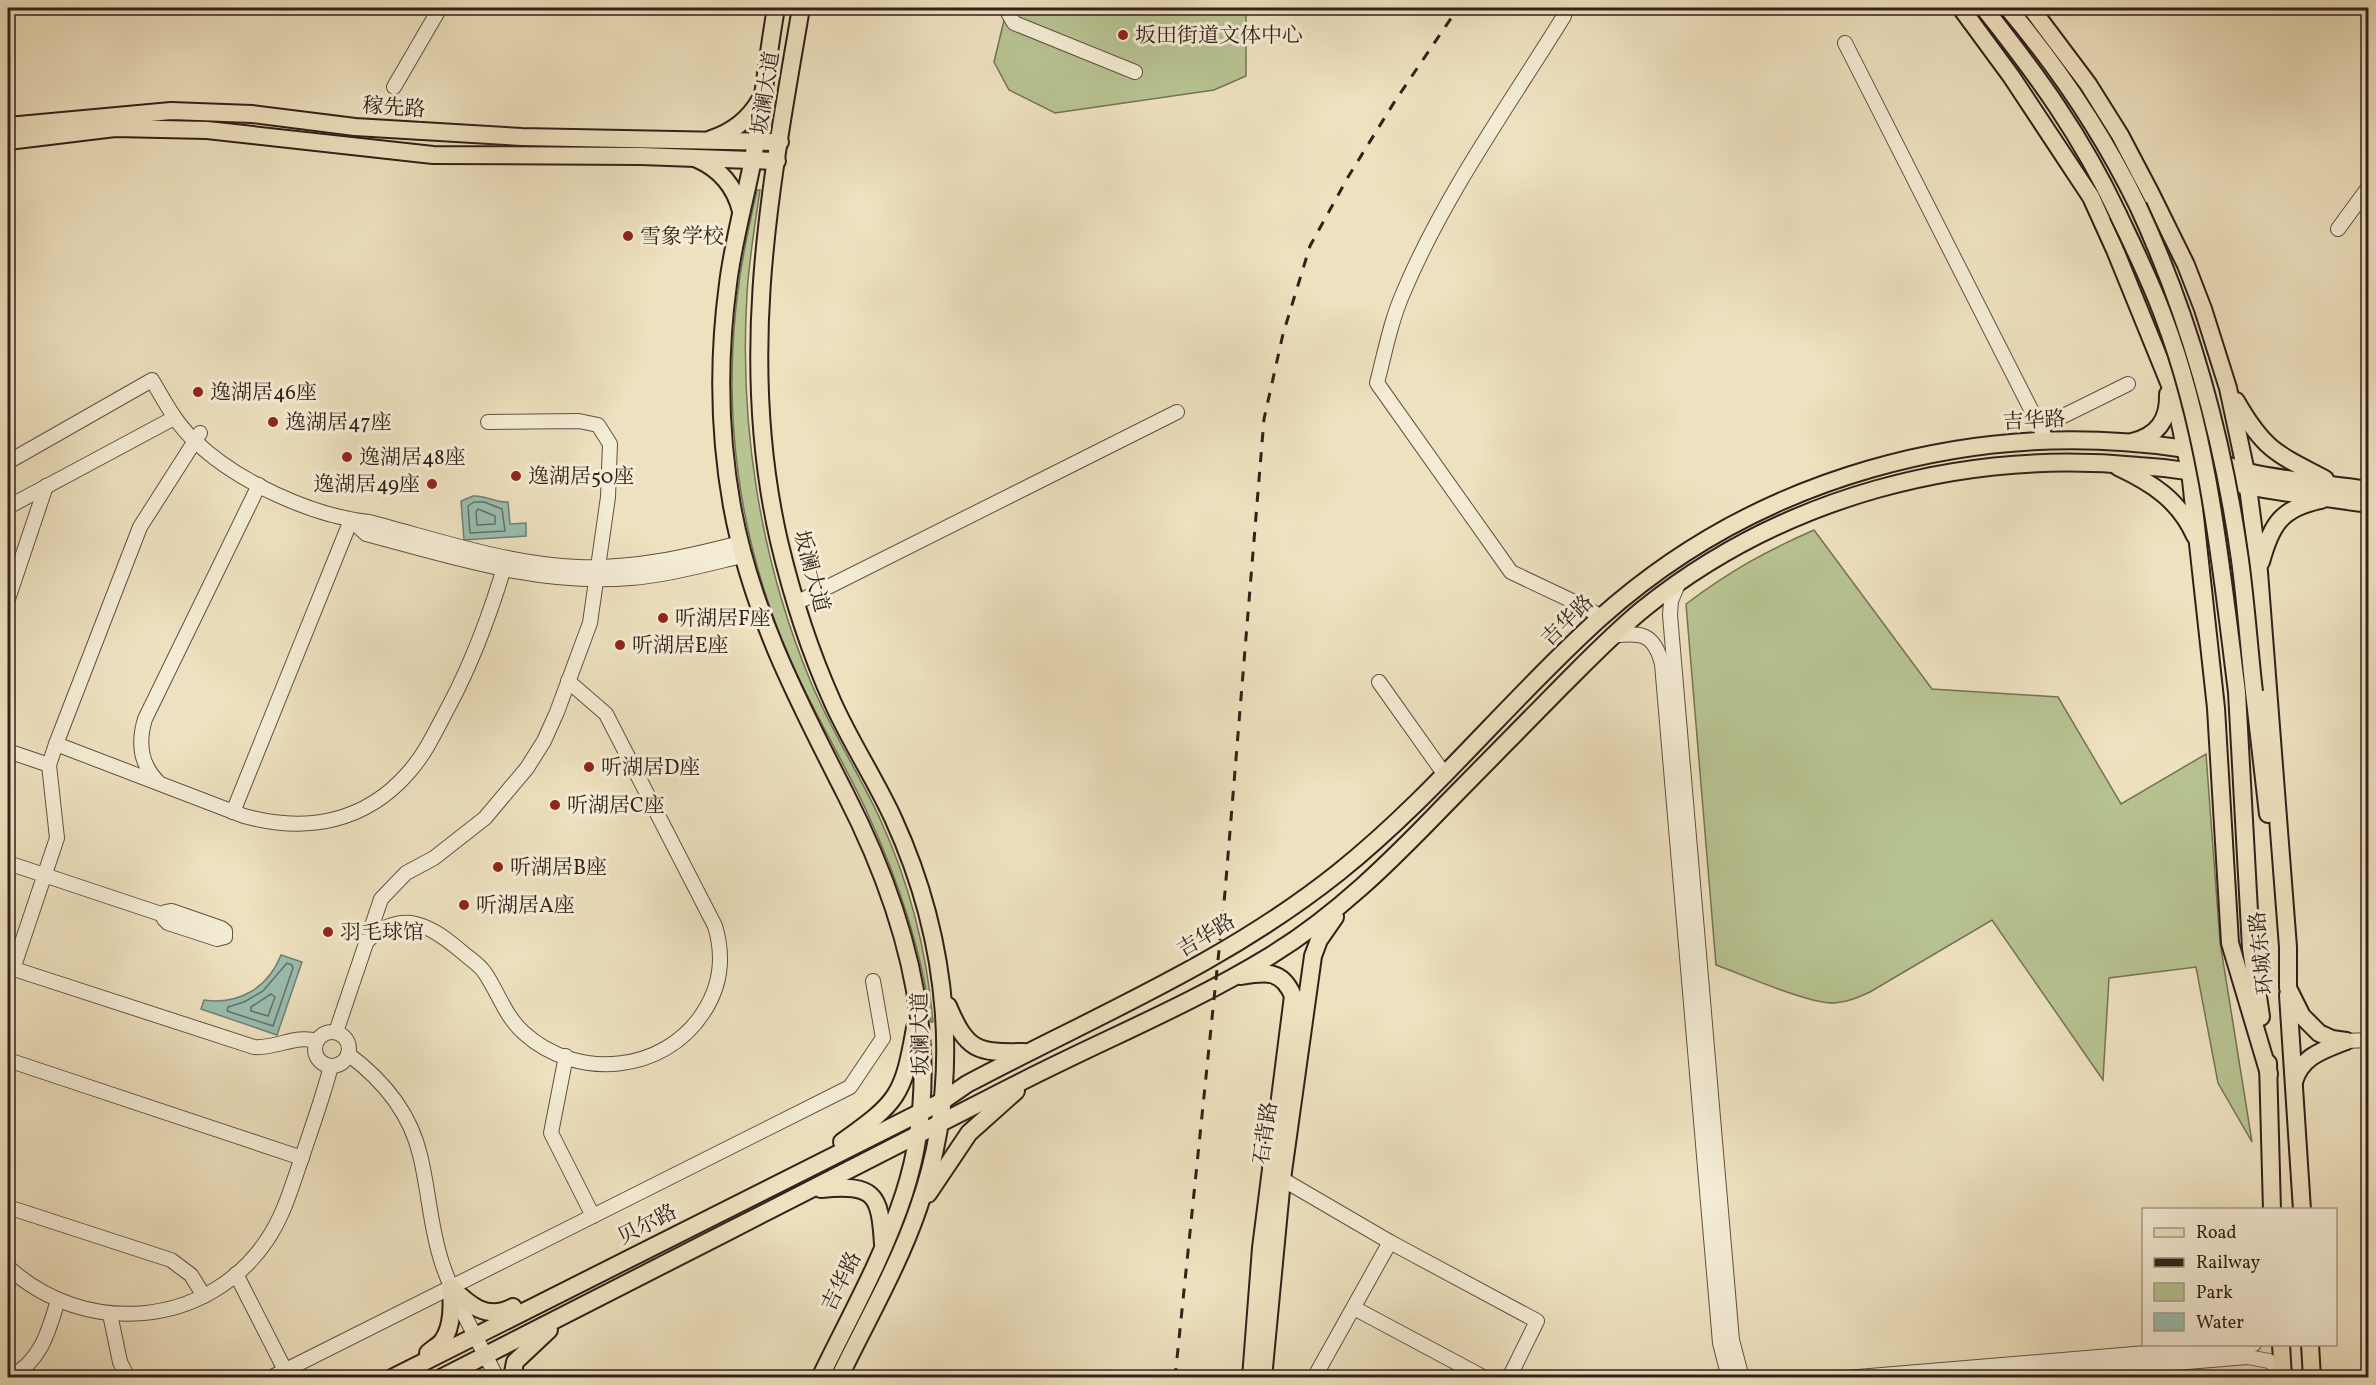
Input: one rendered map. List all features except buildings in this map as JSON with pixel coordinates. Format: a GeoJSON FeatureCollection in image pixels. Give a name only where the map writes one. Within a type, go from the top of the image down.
{"type":"FeatureCollection","features":[{"type":"Feature","properties":{"kind":"main road","name":"坂澜大道"},"geometry":{"type":"LineString","coordinates":[[776,8],[752,160],[727,292],[721,378],[727,475],[742,549],[756,601],[779,662],[856,815],[883,881],[906,948],[918,1006],[923,1054],[922,1111]]}},
{"type":"Feature","properties":{"kind":"main road","name":"坂澜大道"},"geometry":{"type":"LineString","coordinates":[[801,8],[767,225],[760,295],[759,400],[772,505],[796,603],[815,660],[834,706],[891,814],[912,863],[934,941],[943,994],[946,1048],[939,1124],[933,1158],[918,1209]]}},
{"type":"Feature","properties":{"kind":"main road"},"geometry":{"type":"LineString","coordinates":[[1961,8],[2017,85],[2091,197],[2174,395],[2190,471],[2200,551],[2216,708],[2230,943],[2269,1074]]}},
{"type":"Feature","properties":{"kind":"main road","name":"环城东路"},"geometry":{"type":"LineString","coordinates":[[1984,8],[2036,73],[2061,110],[2087,152],[2118,214],[2164,318],[2181,370],[2201,453],[2212,510],[2236,692],[2251,948],[2269,1074],[2272,1208]]}},
{"type":"Feature","properties":{"kind":"main road","name":"环城东路"},"geometry":{"type":"LineString","coordinates":[[2008,8],[2087,112],[2124,177],[2183,314],[2212,415],[2240,560],[2288,988],[2301,1208]]}},
{"type":"Feature","properties":{"kind":"main road"},"geometry":{"type":"LineString","coordinates":[[2031,8],[2088,84],[2120,135],[2151,194],[2191,276],[2228,388],[2247,479],[2259,572],[2287,924],[2288,988],[2302,1016],[2312,1028],[2325,1036],[2346,1041]]}},
{"type":"Feature","properties":{"kind":"main road"},"geometry":{"type":"LineString","coordinates":[[703,141],[722,135],[739,125],[753,111],[762,93]]}},
{"type":"Feature","properties":{"kind":"main road","name":"稼先路"},"geometry":{"type":"LineString","coordinates":[[8,126],[171,111],[252,114],[355,127],[522,137],[780,142]]}},
{"type":"Feature","properties":{"kind":"main road","name":"稼先路"},"geometry":{"type":"LineString","coordinates":[[8,141],[115,128],[196,130],[433,154],[777,161]]}},
{"type":"Feature","properties":{"kind":"main road"},"geometry":{"type":"LineString","coordinates":[[693,158],[710,166],[724,178],[735,194],[741,212]]}},
{"type":"Feature","properties":{"kind":"main road"},"geometry":{"type":"LineString","coordinates":[[2125,443],[2150,436],[2163,421],[2168,409],[2167,378]]}},
{"type":"Feature","properties":{"kind":"main road"},"geometry":{"type":"LineString","coordinates":[[2228,388],[2255,432],[2268,447],[2333,492]]}},
{"type":"Feature","properties":{"kind":"main road","name":"吉华路"},"geometry":{"type":"LineString","coordinates":[[820,1377],[883,1247],[905,1192],[922,1111],[1029,1051],[1179,978],[1278,918],[1368,848],[1601,617],[1653,575],[1703,541],[1756,512],[1812,487],[1869,468],[1928,454],[2044,434],[2185,449],[2247,479]]}},
{"type":"Feature","properties":{"kind":"main road","name":"吉华路"},"geometry":{"type":"LineString","coordinates":[[918,1133],[1234,976],[1295,940],[1344,904],[1388,863],[1612,636],[1677,584],[1714,560],[1766,531],[1819,507],[1875,489],[1932,475],[1990,466],[2049,463],[2109,463],[2190,471],[2333,492],[2368,504]]}},
{"type":"Feature","properties":{"kind":"main road"},"geometry":{"type":"LineString","coordinates":[[2109,463],[2146,481],[2167,496],[2191,527],[2200,551]]}},
{"type":"Feature","properties":{"kind":"main road","name":"吉华路"},"geometry":{"type":"LineString","coordinates":[[2333,492],[2368,490]]}},
{"type":"Feature","properties":{"kind":"main road"},"geometry":{"type":"LineString","coordinates":[[2259,572],[2269,536],[2282,516],[2295,507],[2333,492]]}},
{"type":"Feature","properties":{"kind":"main road","name":"石背路"},"geometry":{"type":"LineString","coordinates":[[1263,1377],[1282,1179],[1313,956],[1319,940],[1344,904]]}},
{"type":"Feature","properties":{"kind":"main road","name":"石背路"},"geometry":{"type":"LineString","coordinates":[[1234,976],[1271,974],[1281,978],[1289,986],[1293,996],[1261,1248],[1251,1377]]}},
{"type":"Feature","properties":{"kind":"main road"},"geometry":{"type":"LineString","coordinates":[[943,994],[959,1031],[975,1047],[990,1052],[1029,1051]]}},
{"type":"Feature","properties":{"kind":"main road"},"geometry":{"type":"LineString","coordinates":[[804,1170],[877,1117],[897,1095],[908,1067],[918,1006]]}},
{"type":"Feature","properties":{"kind":"main road"},"geometry":{"type":"LineString","coordinates":[[2294,1083],[2299,1070],[2308,1059],[2346,1041]]}},
{"type":"Feature","properties":{"kind":"main road"},"geometry":{"type":"LineString","coordinates":[[918,1209],[969,1133],[1039,1072]]}},
{"type":"Feature","properties":{"kind":"main road","name":"贝尔路"},"geometry":{"type":"LineString","coordinates":[[392,1377],[922,1111]]}},
{"type":"Feature","properties":{"kind":"main road"},"geometry":{"type":"LineString","coordinates":[[441,1377],[812,1190],[918,1133]]}},
{"type":"Feature","properties":{"kind":"main road"},"geometry":{"type":"LineString","coordinates":[[812,1190],[848,1186],[860,1188],[870,1194],[879,1208],[883,1247]]}},
{"type":"Feature","properties":{"kind":"main road","name":"吉华路"},"geometry":{"type":"LineString","coordinates":[[839,1377],[900,1254],[918,1209]]}},
{"type":"Feature","properties":{"kind":"main road"},"geometry":{"type":"LineString","coordinates":[[451,1287],[475,1307],[493,1314],[507,1311],[579,1273],[630,1257]]}},
{"type":"Feature","properties":{"kind":"main road"},"geometry":{"type":"LineString","coordinates":[[392,1377],[443,1340],[452,1307],[451,1287]]}},
{"type":"Feature","properties":{"kind":"main road"},"geometry":{"type":"LineString","coordinates":[[512,1377],[515,1362],[528,1348],[575,1310]]}},
{"type":"Feature","properties":{"kind":"main road"},"geometry":{"type":"LineString","coordinates":[[2281,1346],[2283,1375]]}},
{"type":"Feature","properties":{"kind":"main road"},"geometry":{"type":"LineString","coordinates":[[2310,1346],[2312,1377]]}},
{"type":"Feature","properties":{"kind":"street"},"geometry":{"type":"LineString","coordinates":[[394,87],[440,8]]}},
{"type":"Feature","properties":{"kind":"street"},"geometry":{"type":"LineString","coordinates":[[1008,8],[1007,11],[1014,23],[1135,72]]}},
{"type":"Feature","properties":{"kind":"street"},"geometry":{"type":"LineString","coordinates":[[1564,16],[1466,173],[1428,240],[1403,292],[1377,383],[1511,572],[1601,617]]}},
{"type":"Feature","properties":{"kind":"street"},"geometry":{"type":"LineString","coordinates":[[1845,43],[2044,434],[2128,384]]}},
{"type":"Feature","properties":{"kind":"street"},"geometry":{"type":"LineString","coordinates":[[2338,229],[2368,188]]}},
{"type":"Feature","properties":{"kind":"street"},"geometry":{"type":"LineString","coordinates":[[8,462],[152,380],[174,418],[225,465],[295,501],[351,520],[366,534],[505,563],[559,566],[597,573],[742,549]]}},
{"type":"Feature","properties":{"kind":"street"},"geometry":{"type":"LineString","coordinates":[[796,603],[1177,412]]}},
{"type":"Feature","properties":{"kind":"street"},"geometry":{"type":"LineString","coordinates":[[8,507],[174,418]]}},
{"type":"Feature","properties":{"kind":"street"},"geometry":{"type":"LineString","coordinates":[[336,1032],[381,898],[406,873],[434,858],[461,839],[507,794],[544,741],[590,623],[608,497],[610,444],[598,425],[579,421],[488,422]]}},
{"type":"Feature","properties":{"kind":"street"},"geometry":{"type":"LineString","coordinates":[[197,437],[140,527],[56,744],[49,765],[57,838],[9,968],[254,1047],[270,1047],[300,1038],[317,1041]]}},
{"type":"Feature","properties":{"kind":"street"},"geometry":{"type":"LineString","coordinates":[[160,784],[152,776],[142,754],[140,742],[145,719],[259,484]]}},
{"type":"Feature","properties":{"kind":"street"},"geometry":{"type":"LineString","coordinates":[[8,599],[46,486]]}},
{"type":"Feature","properties":{"kind":"street"},"geometry":{"type":"LineString","coordinates":[[233,812],[351,520]]}},
{"type":"Feature","properties":{"kind":"street"},"geometry":{"type":"LineString","coordinates":[[56,744],[233,812],[269,823],[295,825],[321,823],[346,816],[370,805],[392,790],[410,771],[425,749],[476,649],[505,563]]}},
{"type":"Feature","properties":{"kind":"street"},"geometry":{"type":"LineString","coordinates":[[1677,584],[1671,601],[1670,615],[1732,1340],[1742,1377]]}},
{"type":"Feature","properties":{"kind":"street"},"geometry":{"type":"LineString","coordinates":[[1612,636],[1634,633],[1642,635],[1653,642],[1662,664],[1720,1343],[1729,1377]]}},
{"type":"Feature","properties":{"kind":"street"},"geometry":{"type":"LineString","coordinates":[[367,940],[385,927],[396,924],[419,924],[430,928],[484,971],[505,1012],[523,1032],[543,1047],[588,1063],[611,1065],[645,1059],[666,1049],[693,1027],[706,1009],[718,980],[721,957],[715,926],[606,714],[568,681]]}},
{"type":"Feature","properties":{"kind":"street"},"geometry":{"type":"LineString","coordinates":[[1379,682],[1444,775]]}},
{"type":"Feature","properties":{"kind":"street"},"geometry":{"type":"LineString","coordinates":[[8,751],[49,765]]}},
{"type":"Feature","properties":{"kind":"street"},"geometry":{"type":"LineString","coordinates":[[8,863],[164,915]]}},
{"type":"Feature","properties":{"kind":"street"},"geometry":{"type":"LineString","coordinates":[[270,1377],[850,1087],[883,1038],[873,981]]}},
{"type":"Feature","properties":{"kind":"street"},"geometry":{"type":"LineString","coordinates":[[325,1033],[341,1034],[348,1043],[348,1054],[342,1062],[331,1066],[321,1062],[315,1052],[317,1041],[325,1033]]}},
{"type":"Feature","properties":{"kind":"street"},"geometry":{"type":"LineString","coordinates":[[2346,1041],[2368,1040]]}},
{"type":"Feature","properties":{"kind":"street"},"geometry":{"type":"LineString","coordinates":[[348,1054],[368,1069],[386,1088],[401,1108],[412,1131],[420,1155],[434,1235],[451,1287],[497,1377]]}},
{"type":"Feature","properties":{"kind":"street"},"geometry":{"type":"LineString","coordinates":[[566,1056],[551,1132],[593,1216]]}},
{"type":"Feature","properties":{"kind":"street"},"geometry":{"type":"LineString","coordinates":[[8,1060],[302,1158]]}},
{"type":"Feature","properties":{"kind":"street"},"geometry":{"type":"LineString","coordinates":[[8,1267],[37,1289],[58,1300],[87,1310],[110,1314],[161,1311],[204,1296],[236,1274],[257,1254],[274,1230],[302,1158],[331,1066]]}},
{"type":"Feature","properties":{"kind":"street"},"geometry":{"type":"LineString","coordinates":[[1282,1179],[1390,1242],[1537,1321],[1509,1377]]}},
{"type":"Feature","properties":{"kind":"street"},"geometry":{"type":"LineString","coordinates":[[8,1207],[171,1260],[191,1275],[204,1296]]}},
{"type":"Feature","properties":{"kind":"street"},"geometry":{"type":"LineString","coordinates":[[1314,1377],[1390,1242]]}},
{"type":"Feature","properties":{"kind":"street"},"geometry":{"type":"LineString","coordinates":[[236,1274],[285,1370]]}},
{"type":"Feature","properties":{"kind":"street"},"geometry":{"type":"LineString","coordinates":[[9,1377],[29,1365],[40,1352],[58,1300]]}},
{"type":"Feature","properties":{"kind":"street"},"geometry":{"type":"LineString","coordinates":[[1354,1308],[1485,1377]]}},
{"type":"Feature","properties":{"kind":"street"},"geometry":{"type":"LineString","coordinates":[[110,1314],[120,1362],[128,1377]]}},
{"type":"Feature","properties":{"kind":"street"},"geometry":{"type":"LineString","coordinates":[[1846,1377],[2229,1346]]}},
{"type":"Feature","properties":{"kind":"street"},"geometry":{"type":"LineString","coordinates":[[1993,1377],[2248,1357],[2269,1361],[2283,1375]]}},
{"type":"Feature","properties":{"kind":"green space","name":"坂田街道文体中心"},"geometry":{"type":"Polygon","coordinates":[[[1007,8],[1246,8],[1246,76],[1214,90],[1055,113],[1009,90],[994,62],[1007,8]]]}},
{"type":"Feature","properties":{"kind":"green space"},"geometry":{"type":"Polygon","coordinates":[[[757,190],[760,190],[747,294],[746,392],[750,441],[766,539],[778,587],[810,680],[826,716],[881,821],[901,870],[922,945],[933,1022],[931,1022],[915,941],[898,887],[866,810],[789,656],[771,612],[746,520],[733,426],[732,378],[739,283],[757,190]]]}},
{"type":"Feature","properties":{"kind":"green space"},"geometry":{"type":"Polygon","coordinates":[[[1814,530],[1932,689],[2058,697],[2121,804],[2206,754],[2220,942],[2252,1142],[2218,1083],[2196,967],[2109,978],[2103,1080],[1992,920],[1870,992],[1835,1003],[1793,994],[1716,965],[1686,604],[1748,563],[1814,530]]]}},
{"type":"Feature","properties":{"kind":"water"},"geometry":{"type":"Polygon","coordinates":[[[473,496],[508,502],[510,524],[526,523],[526,536],[464,540],[461,501],[473,496]]]}},
{"type":"Feature","properties":{"kind":"water"},"geometry":{"type":"Polygon","coordinates":[[[281,955],[302,962],[277,1035],[201,1009],[204,1000],[229,1000],[251,992],[268,977],[281,955]]]}},
{"type":"Feature","properties":{"kind":"railway"},"geometry":{"type":"LineString","coordinates":[[1175,1378],[1225,892],[1264,419],[1283,334],[1310,246],[1348,177],[1395,101],[1458,8]]}},
{"type":"Feature","properties":{"kind":"place","name":"坂田街道文体中心"},"geometry":{"type":"Point","coordinates":[1123,35]}},
{"type":"Feature","properties":{"kind":"place","name":"雪象学校"},"geometry":{"type":"Point","coordinates":[628,236]}},
{"type":"Feature","properties":{"kind":"place","name":"逸湖居46座"},"geometry":{"type":"Point","coordinates":[198,392]}},
{"type":"Feature","properties":{"kind":"place","name":"逸湖居47座"},"geometry":{"type":"Point","coordinates":[273,422]}},
{"type":"Feature","properties":{"kind":"place","name":"逸湖居48座"},"geometry":{"type":"Point","coordinates":[347,457]}},
{"type":"Feature","properties":{"kind":"place","name":"逸湖居50座"},"geometry":{"type":"Point","coordinates":[516,476]}},
{"type":"Feature","properties":{"kind":"place","name":"逸湖居49座"},"geometry":{"type":"Point","coordinates":[432,484]}},
{"type":"Feature","properties":{"kind":"place","name":"听湖居F座"},"geometry":{"type":"Point","coordinates":[663,618]}},
{"type":"Feature","properties":{"kind":"place","name":"听湖居E座"},"geometry":{"type":"Point","coordinates":[620,645]}},
{"type":"Feature","properties":{"kind":"place","name":"听湖居D座"},"geometry":{"type":"Point","coordinates":[589,767]}},
{"type":"Feature","properties":{"kind":"place","name":"听湖居C座"},"geometry":{"type":"Point","coordinates":[555,805]}},
{"type":"Feature","properties":{"kind":"place","name":"听湖居B座"},"geometry":{"type":"Point","coordinates":[498,867]}},
{"type":"Feature","properties":{"kind":"place","name":"听湖居A座"},"geometry":{"type":"Point","coordinates":[464,905]}},
{"type":"Feature","properties":{"kind":"place","name":"羽毛球馆"},"geometry":{"type":"Point","coordinates":[328,932]}}]}
